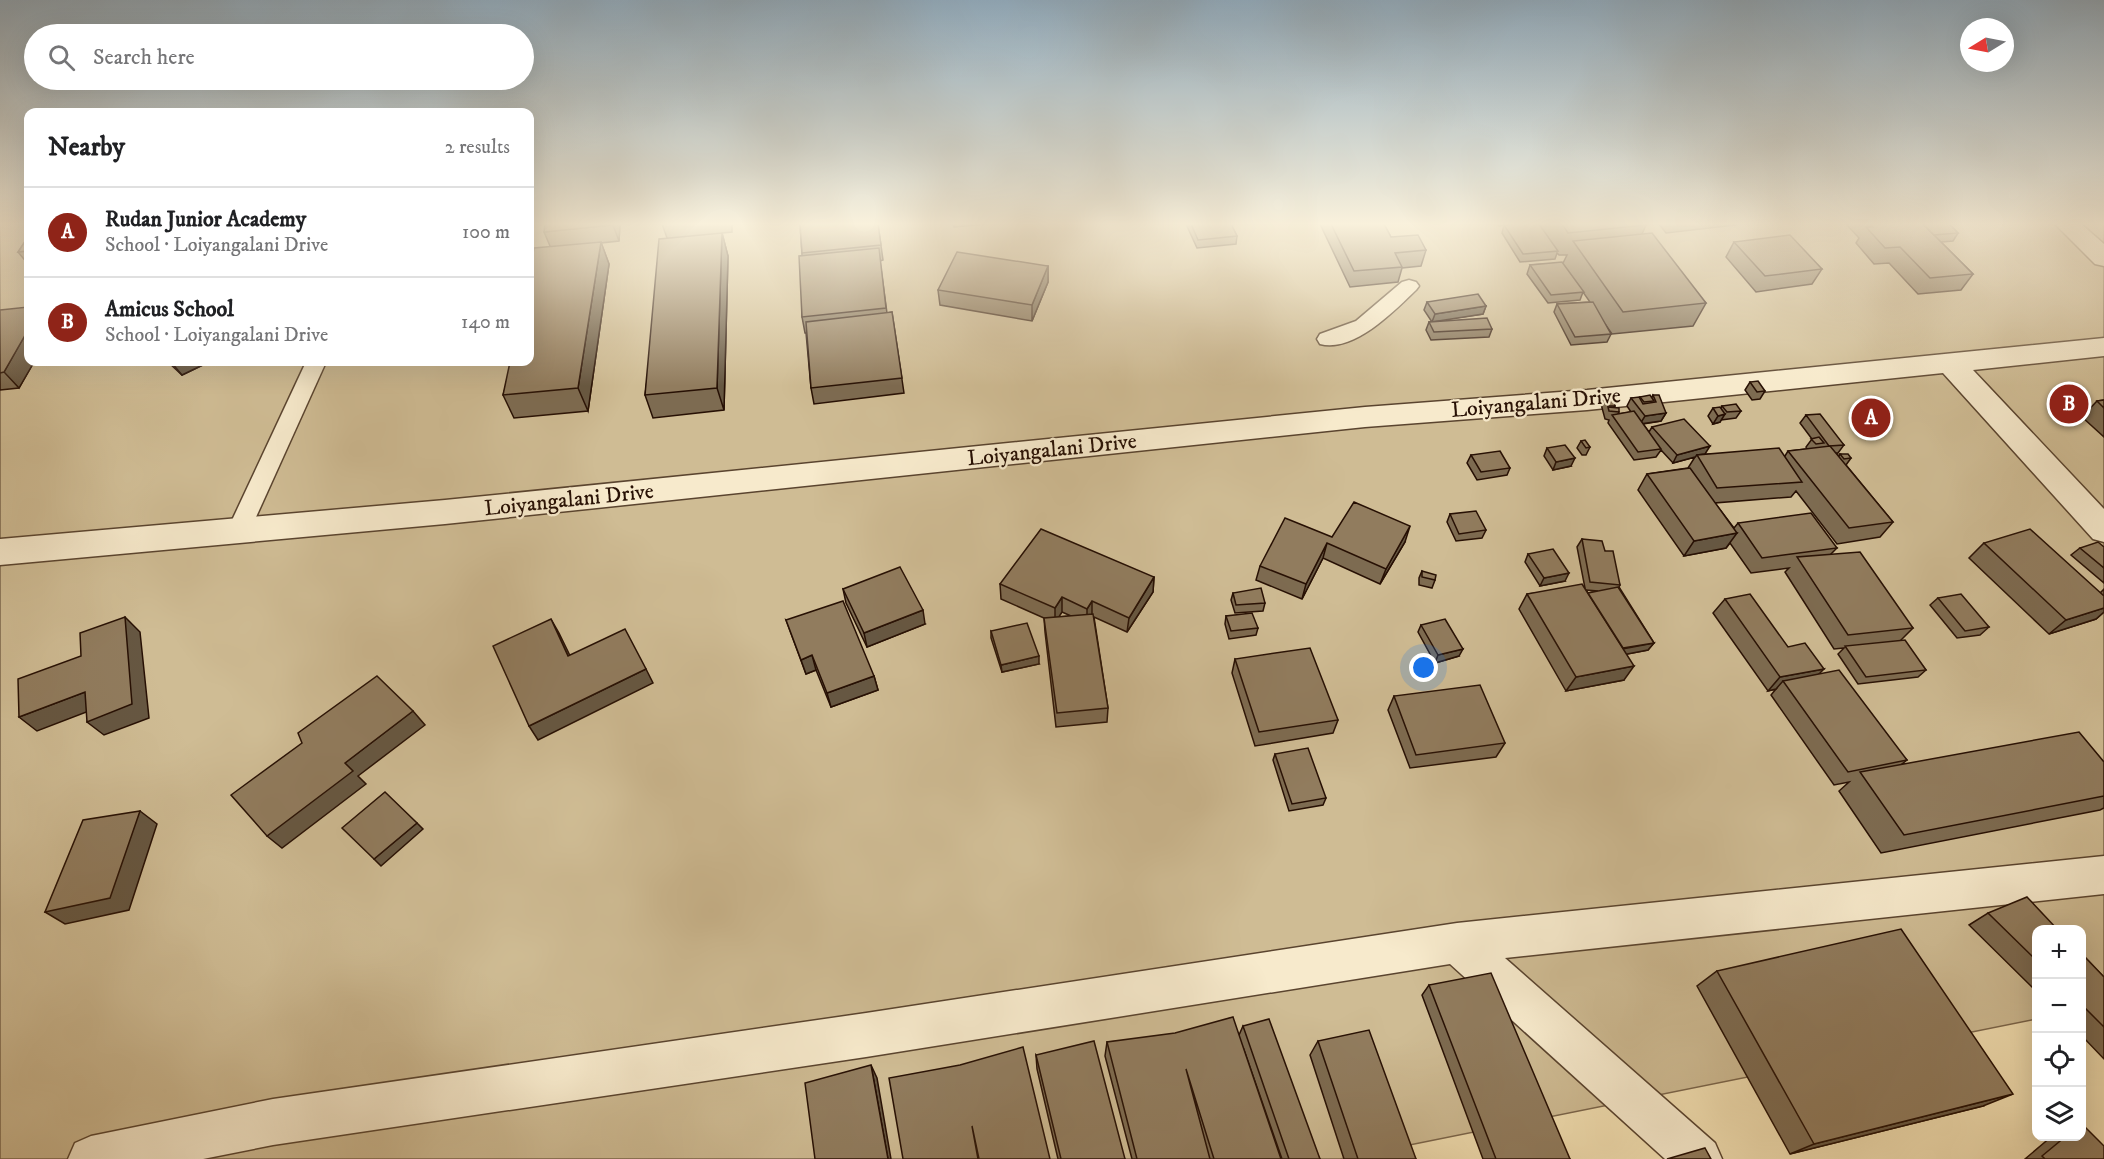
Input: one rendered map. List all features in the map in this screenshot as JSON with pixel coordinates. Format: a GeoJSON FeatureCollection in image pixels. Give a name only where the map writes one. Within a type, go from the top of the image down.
{"type":"FeatureCollection","features":[{"type":"Feature","properties":{"kind":"street","name":"Loiyangalani Drive"},"geometry":{"type":"LineString","coordinates":[[0,552],[707,486],[1365,417],[1587,400],[2104,347]]}},
{"type":"Feature","properties":{"kind":"street"},"geometry":{"type":"LineString","coordinates":[[1951,364],[2104,530]]}},
{"type":"Feature","properties":{"kind":"street"},"geometry":{"type":"LineString","coordinates":[[91,1159],[273,1122],[854,1037],[1457,943],[2104,875]]}},
{"type":"Feature","properties":{"kind":"street"},"geometry":{"type":"LineString","coordinates":[[1457,943],[1699,1159]]}},
{"type":"Feature","properties":{"kind":"lane"},"geometry":{"type":"LineString","coordinates":[[1328,339],[1353,334],[1375,319],[1408,286]]}},
{"type":"Feature","properties":{"kind":"lane"},"geometry":{"type":"LineString","coordinates":[[239,531],[314,366]]}},
{"type":"Feature","properties":{"kind":"shaded area"},"geometry":{"type":"Polygon","coordinates":[[[0,278],[24,278],[24,366],[534,366],[534,278],[2104,278],[2104,1006],[2086,1009],[2086,925],[2032,925],[2032,1020],[1340,1159],[0,1159],[0,278]]]}},
{"type":"Feature","properties":{"kind":"building"},"geometry":{"type":"Polygon","coordinates":[[[534,278],[595,278],[578,388],[503,395],[509,366],[534,366],[534,278]]]}},
{"type":"Feature","properties":{"kind":"building"},"geometry":{"type":"Polygon","coordinates":[[[655,278],[721,278],[717,388],[645,395],[655,278]]]}},
{"type":"Feature","properties":{"kind":"building"},"geometry":{"type":"Polygon","coordinates":[[[800,278],[883,278],[886,308],[802,317],[800,278]]]}},
{"type":"Feature","properties":{"kind":"building"},"geometry":{"type":"Polygon","coordinates":[[[944,278],[1043,278],[1032,305],[938,290],[944,278]]]}},
{"type":"Feature","properties":{"kind":"building"},"geometry":{"type":"Polygon","coordinates":[[[1539,278],[1574,278],[1584,292],[1551,295],[1539,278]]]}},
{"type":"Feature","properties":{"kind":"building"},"geometry":{"type":"Polygon","coordinates":[[[1599,278],[1687,278],[1706,303],[1623,312],[1599,278]]]}},
{"type":"Feature","properties":{"kind":"building"},"geometry":{"type":"Polygon","coordinates":[[[1478,294],[1486,306],[1435,314],[1427,302],[1478,294]]]}},
{"type":"Feature","properties":{"kind":"building"},"geometry":{"type":"Polygon","coordinates":[[[1593,302],[1611,334],[1575,337],[1557,304],[1593,302]]]}},
{"type":"Feature","properties":{"kind":"building"},"geometry":{"type":"Polygon","coordinates":[[[24,307],[24,337],[4,372],[0,373],[0,310],[24,307]]]}},
{"type":"Feature","properties":{"kind":"building"},"geometry":{"type":"Polygon","coordinates":[[[892,312],[902,378],[811,388],[806,322],[892,312]]]}},
{"type":"Feature","properties":{"kind":"building"},"geometry":{"type":"Polygon","coordinates":[[[1487,318],[1492,329],[1434,332],[1429,322],[1487,318]]]}},
{"type":"Feature","properties":{"kind":"building"},"geometry":{"type":"Polygon","coordinates":[[[1758,381],[1765,391],[1757,392],[1750,382],[1758,381]]]}},
{"type":"Feature","properties":{"kind":"building"},"geometry":{"type":"Polygon","coordinates":[[[1650,395],[1654,401],[1644,402],[1640,397],[1650,395]]]}},
{"type":"Feature","properties":{"kind":"building"},"geometry":{"type":"Polygon","coordinates":[[[1653,395],[1659,395],[1666,413],[1645,416],[1631,398],[1639,397],[1643,404],[1656,402],[1653,395]]]}},
{"type":"Feature","properties":{"kind":"building"},"geometry":{"type":"Polygon","coordinates":[[[1605,396],[1614,396],[1615,406],[1608,406],[1605,396]]]}},
{"type":"Feature","properties":{"kind":"building"},"geometry":{"type":"Polygon","coordinates":[[[2104,400],[2104,408],[2097,401],[2104,400]]]}},
{"type":"Feature","properties":{"kind":"building"},"geometry":{"type":"Polygon","coordinates":[[[1736,404],[1741,411],[1727,412],[1722,406],[1736,404]]]}},
{"type":"Feature","properties":{"kind":"building"},"geometry":{"type":"Polygon","coordinates":[[[1608,407],[1619,408],[1619,412],[1609,411],[1608,407]]]}},
{"type":"Feature","properties":{"kind":"building"},"geometry":{"type":"Polygon","coordinates":[[[1720,407],[1725,414],[1718,416],[1713,408],[1720,407]]]}},
{"type":"Feature","properties":{"kind":"building"},"geometry":{"type":"Polygon","coordinates":[[[1634,411],[1661,449],[1638,452],[1612,415],[1634,411]]]}},
{"type":"Feature","properties":{"kind":"building"},"geometry":{"type":"Polygon","coordinates":[[[1820,414],[1844,445],[1829,446],[1806,415],[1820,414]]]}},
{"type":"Feature","properties":{"kind":"building"},"geometry":{"type":"Polygon","coordinates":[[[1684,419],[1710,446],[1677,455],[1652,427],[1684,419]]]}},
{"type":"Feature","properties":{"kind":"building"},"geometry":{"type":"Polygon","coordinates":[[[1819,437],[1824,443],[1816,444],[1811,439],[1819,437]]]}},
{"type":"Feature","properties":{"kind":"building"},"geometry":{"type":"Polygon","coordinates":[[[1585,440],[1590,447],[1586,448],[1581,441],[1585,440]]]}},
{"type":"Feature","properties":{"kind":"building"},"geometry":{"type":"Polygon","coordinates":[[[1565,445],[1575,458],[1556,462],[1547,448],[1565,445]]]}},
{"type":"Feature","properties":{"kind":"building"},"geometry":{"type":"Polygon","coordinates":[[[1830,446],[1893,522],[1849,528],[1788,451],[1830,446]]]}},
{"type":"Feature","properties":{"kind":"building"},"geometry":{"type":"Polygon","coordinates":[[[1779,448],[1802,482],[1717,488],[1697,455],[1779,448]]]}},
{"type":"Feature","properties":{"kind":"building"},"geometry":{"type":"Polygon","coordinates":[[[1500,451],[1510,468],[1481,472],[1471,455],[1500,451]]]}},
{"type":"Feature","properties":{"kind":"building"},"geometry":{"type":"Polygon","coordinates":[[[1840,454],[1848,454],[1851,458],[1844,459],[1840,454]]]}},
{"type":"Feature","properties":{"kind":"building"},"geometry":{"type":"Polygon","coordinates":[[[1690,468],[1737,533],[1694,541],[1647,474],[1690,468]]]}},
{"type":"Feature","properties":{"kind":"building"},"geometry":{"type":"Polygon","coordinates":[[[1354,502],[1410,526],[1386,569],[1327,543],[1306,584],[1260,566],[1285,518],[1332,537],[1354,502]]]}},
{"type":"Feature","properties":{"kind":"building"},"geometry":{"type":"Polygon","coordinates":[[[1476,511],[1486,530],[1459,534],[1450,514],[1476,511]]]}},
{"type":"Feature","properties":{"kind":"building"},"geometry":{"type":"Polygon","coordinates":[[[1811,513],[1837,548],[1762,558],[1738,523],[1811,513]]]}},
{"type":"Feature","properties":{"kind":"building"},"geometry":{"type":"Polygon","coordinates":[[[1041,529],[1154,577],[1129,618],[1092,601],[1087,609],[1062,597],[1055,608],[1000,584],[1041,529]]]}},
{"type":"Feature","properties":{"kind":"building"},"geometry":{"type":"Polygon","coordinates":[[[2030,529],[2104,596],[2104,608],[2066,620],[1984,543],[2030,529]]]}},
{"type":"Feature","properties":{"kind":"building"},"geometry":{"type":"Polygon","coordinates":[[[1582,539],[1602,541],[1605,551],[1613,551],[1620,585],[1590,582],[1582,539]]]}},
{"type":"Feature","properties":{"kind":"building"},"geometry":{"type":"Polygon","coordinates":[[[2098,542],[2104,547],[2104,568],[2080,548],[2098,542]]]}},
{"type":"Feature","properties":{"kind":"building"},"geometry":{"type":"Polygon","coordinates":[[[1553,549],[1569,573],[1544,578],[1528,554],[1553,549]]]}},
{"type":"Feature","properties":{"kind":"building"},"geometry":{"type":"Polygon","coordinates":[[[1860,552],[1913,628],[1848,635],[1797,557],[1860,552]]]}},
{"type":"Feature","properties":{"kind":"building"},"geometry":{"type":"Polygon","coordinates":[[[900,567],[923,610],[864,633],[843,589],[900,567]]]}},
{"type":"Feature","properties":{"kind":"building"},"geometry":{"type":"Polygon","coordinates":[[[1422,571],[1436,575],[1435,580],[1422,577],[1422,571]]]}},
{"type":"Feature","properties":{"kind":"building"},"geometry":{"type":"Polygon","coordinates":[[[1582,584],[1634,666],[1576,677],[1527,594],[1582,584]]]}},
{"type":"Feature","properties":{"kind":"building"},"geometry":{"type":"Polygon","coordinates":[[[1618,587],[1654,643],[1623,648],[1588,593],[1618,587]]]}},
{"type":"Feature","properties":{"kind":"building"},"geometry":{"type":"Polygon","coordinates":[[[1261,588],[1265,603],[1236,605],[1233,593],[1261,588]]]}},
{"type":"Feature","properties":{"kind":"building"},"geometry":{"type":"Polygon","coordinates":[[[1750,594],[1788,647],[1805,643],[1824,669],[1780,677],[1725,599],[1750,594]]]}},
{"type":"Feature","properties":{"kind":"building"},"geometry":{"type":"Polygon","coordinates":[[[1961,594],[1989,627],[1965,631],[1938,598],[1961,594]]]}},
{"type":"Feature","properties":{"kind":"building"},"geometry":{"type":"Polygon","coordinates":[[[843,601],[874,676],[827,693],[812,655],[801,660],[786,620],[843,601]]]}},
{"type":"Feature","properties":{"kind":"building"},"geometry":{"type":"Polygon","coordinates":[[[1252,613],[1258,628],[1231,631],[1226,616],[1252,613]]]}},
{"type":"Feature","properties":{"kind":"building"},"geometry":{"type":"Polygon","coordinates":[[[1093,614],[1108,708],[1057,713],[1044,618],[1093,614]]]}},
{"type":"Feature","properties":{"kind":"building"},"geometry":{"type":"Polygon","coordinates":[[[125,617],[132,704],[87,722],[85,692],[19,717],[18,679],[81,656],[80,633],[125,617]]]}},
{"type":"Feature","properties":{"kind":"building"},"geometry":{"type":"Polygon","coordinates":[[[551,619],[568,656],[625,629],[646,669],[529,726],[493,646],[551,619]]]}},
{"type":"Feature","properties":{"kind":"building"},"geometry":{"type":"Polygon","coordinates":[[[1445,619],[1463,649],[1438,655],[1421,625],[1445,619]]]}},
{"type":"Feature","properties":{"kind":"building"},"geometry":{"type":"Polygon","coordinates":[[[1027,623],[1039,656],[1001,665],[991,631],[1027,623]]]}},
{"type":"Feature","properties":{"kind":"building"},"geometry":{"type":"Polygon","coordinates":[[[1905,640],[1926,670],[1866,677],[1845,646],[1905,640]]]}},
{"type":"Feature","properties":{"kind":"building"},"geometry":{"type":"Polygon","coordinates":[[[1310,648],[1338,720],[1259,732],[1235,659],[1310,648]]]}},
{"type":"Feature","properties":{"kind":"building"},"geometry":{"type":"Polygon","coordinates":[[[1839,670],[1907,760],[1848,772],[1783,681],[1839,670]]]}},
{"type":"Feature","properties":{"kind":"building"},"geometry":{"type":"Polygon","coordinates":[[[377,676],[413,711],[345,763],[353,771],[267,836],[231,795],[302,743],[298,733],[377,676]]]}},
{"type":"Feature","properties":{"kind":"building"},"geometry":{"type":"Polygon","coordinates":[[[1480,685],[1505,743],[1416,755],[1394,696],[1480,685]]]}},
{"type":"Feature","properties":{"kind":"building"},"geometry":{"type":"Polygon","coordinates":[[[2079,732],[2104,762],[2104,796],[1904,835],[1860,772],[2079,732]]]}},
{"type":"Feature","properties":{"kind":"building"},"geometry":{"type":"Polygon","coordinates":[[[1308,748],[1326,798],[1292,804],[1275,754],[1308,748]]]}},
{"type":"Feature","properties":{"kind":"building"},"geometry":{"type":"Polygon","coordinates":[[[385,792],[417,823],[374,859],[342,828],[385,792]]]}},
{"type":"Feature","properties":{"kind":"building"},"geometry":{"type":"Polygon","coordinates":[[[140,811],[110,898],[45,912],[83,820],[140,811]]]}},
{"type":"Feature","properties":{"kind":"building"},"geometry":{"type":"Polygon","coordinates":[[[2027,897],[2053,925],[2032,925],[2032,956],[1988,913],[2027,897]]]}},
{"type":"Feature","properties":{"kind":"building"},"geometry":{"type":"Polygon","coordinates":[[[1901,929],[2013,1094],[1814,1144],[1717,971],[1901,929]]]}},
{"type":"Feature","properties":{"kind":"building"},"geometry":{"type":"Polygon","coordinates":[[[2086,958],[2104,977],[2104,1027],[2086,1009],[2086,958]]]}},
{"type":"Feature","properties":{"kind":"building"},"geometry":{"type":"Polygon","coordinates":[[[1491,973],[1570,1159],[1496,1159],[1429,985],[1491,973]]]}},
{"type":"Feature","properties":{"kind":"building"},"geometry":{"type":"Polygon","coordinates":[[[1233,1017],[1281,1159],[1214,1159],[1186,1069],[1210,1159],[1137,1159],[1107,1042],[1175,1033],[1233,1017]]]}},
{"type":"Feature","properties":{"kind":"building"},"geometry":{"type":"Polygon","coordinates":[[[1269,1019],[1320,1159],[1289,1159],[1243,1026],[1269,1019]]]}},
{"type":"Feature","properties":{"kind":"building"},"geometry":{"type":"Polygon","coordinates":[[[1369,1030],[1416,1159],[1358,1159],[1318,1041],[1369,1030]]]}},
{"type":"Feature","properties":{"kind":"building"},"geometry":{"type":"Polygon","coordinates":[[[1094,1041],[1125,1159],[1061,1159],[1036,1055],[1094,1041]]]}},
{"type":"Feature","properties":{"kind":"building"},"geometry":{"type":"Polygon","coordinates":[[[1023,1047],[1050,1159],[979,1159],[972,1126],[978,1159],[903,1159],[889,1078],[960,1065],[1023,1047]]]}},
{"type":"Feature","properties":{"kind":"building"},"geometry":{"type":"Polygon","coordinates":[[[871,1065],[888,1159],[815,1159],[805,1083],[871,1065]]]}},
{"type":"Feature","properties":{"kind":"building"},"geometry":{"type":"Polygon","coordinates":[[[2086,1128],[2104,1146],[2104,1159],[2045,1159],[2042,1156],[2060,1141],[2086,1141],[2086,1128]]]}},
{"type":"Feature","properties":{"kind":"building"},"geometry":{"type":"Polygon","coordinates":[[[1705,1148],[1711,1159],[1667,1159],[1705,1148]]]}},
{"type":"Feature","properties":{"kind":"place","name":"Amicus School"},"geometry":{"type":"Point","coordinates":[2069,404]}},
{"type":"Feature","properties":{"kind":"place","name":"Rudan Junior Academy"},"geometry":{"type":"Point","coordinates":[1871,418]}}]}
